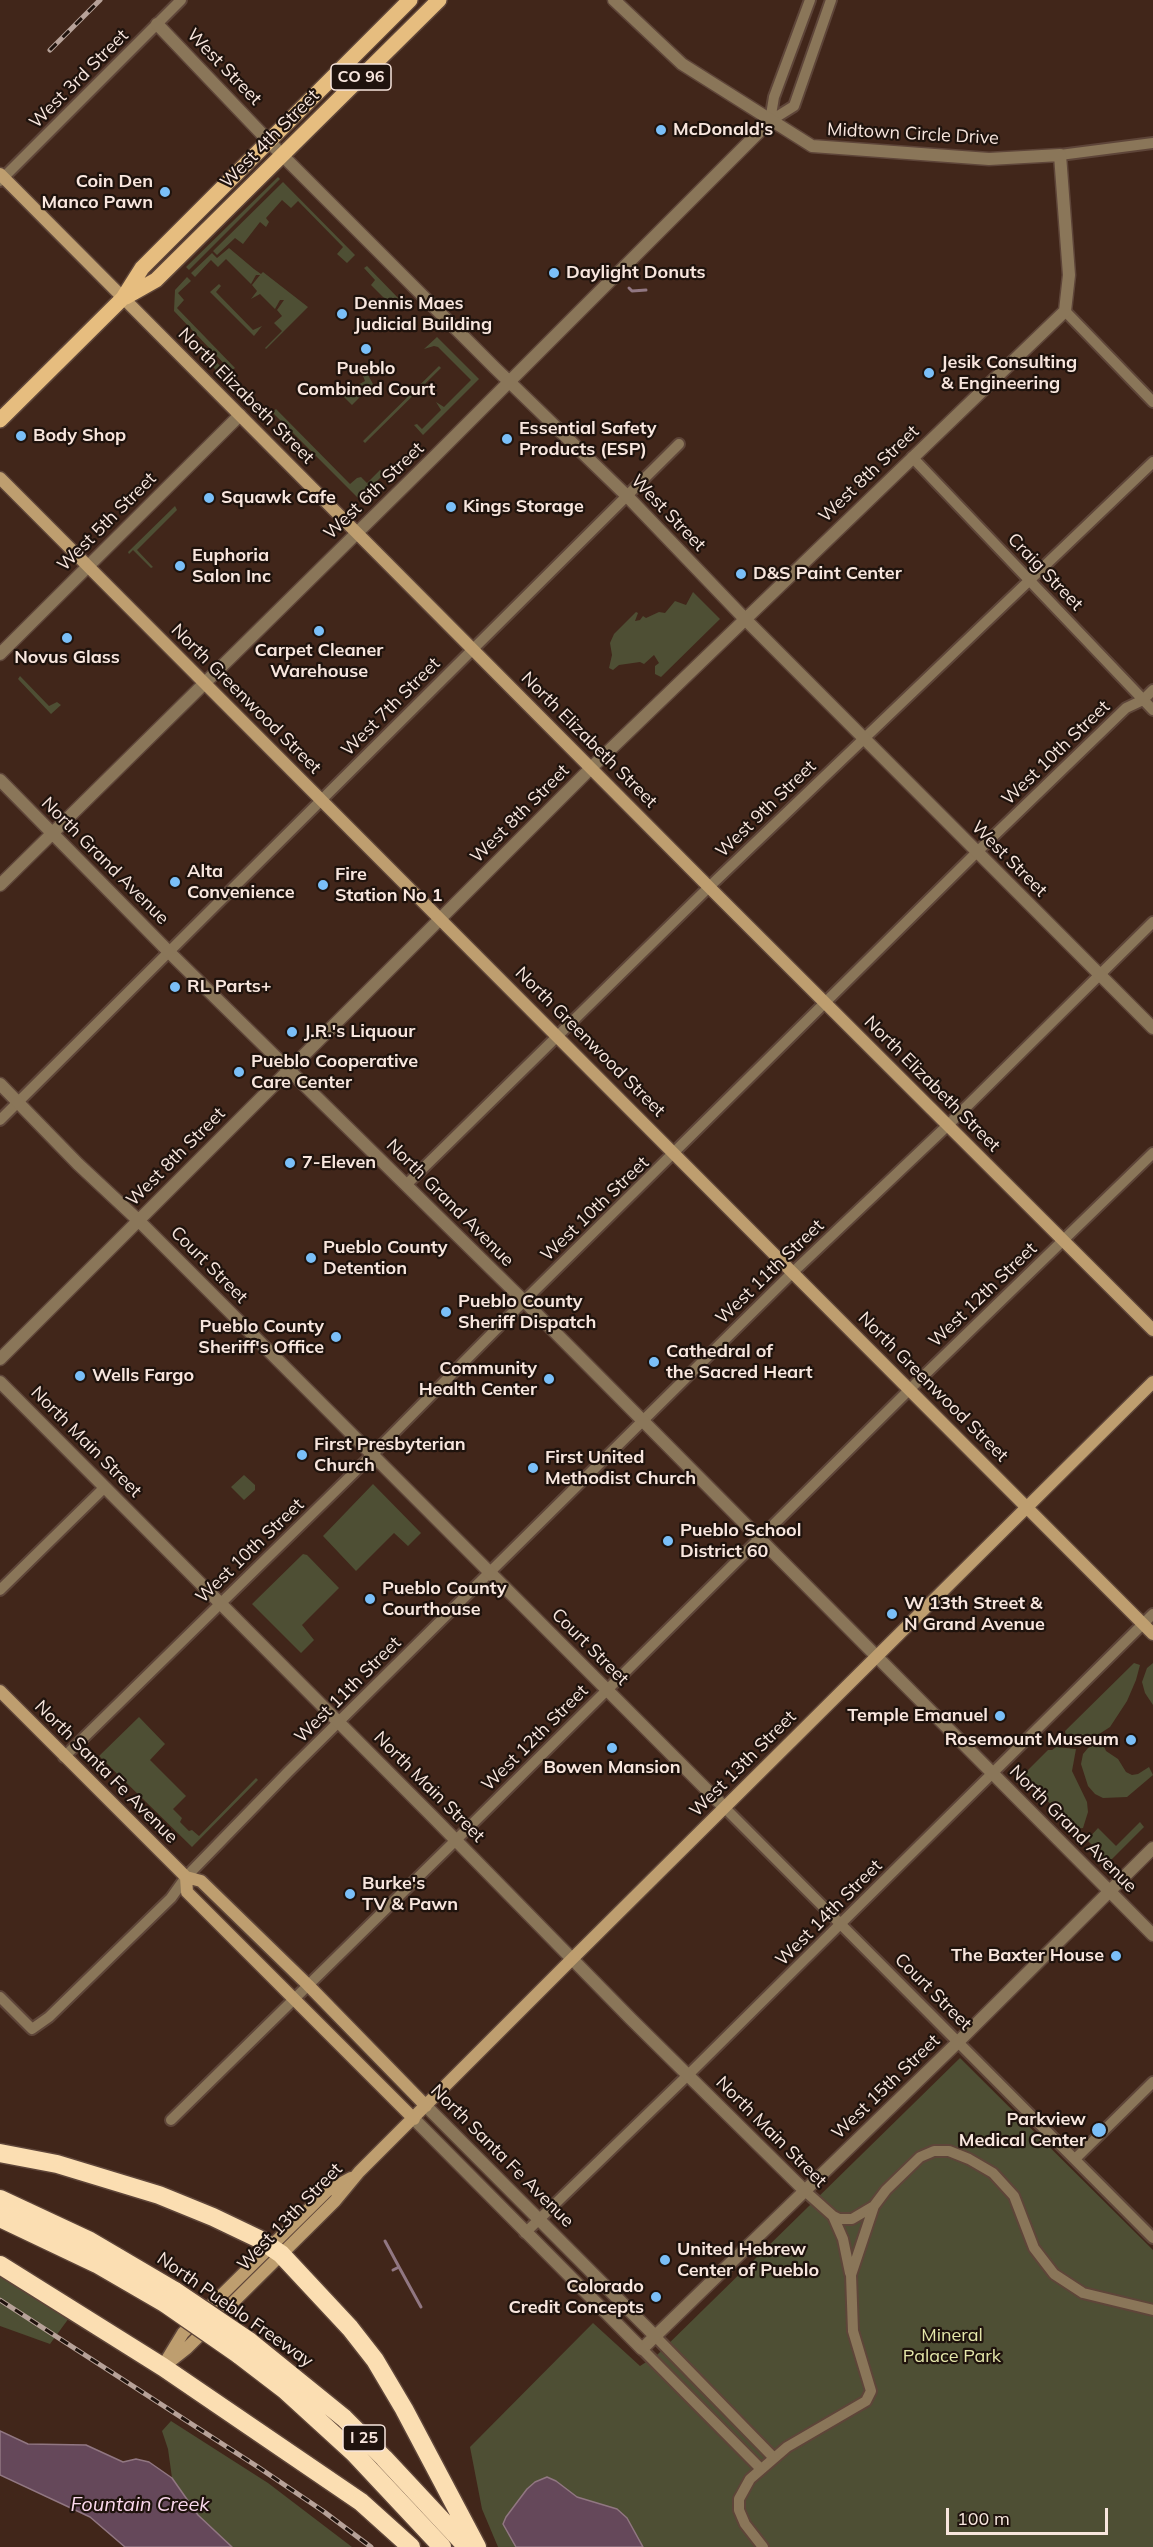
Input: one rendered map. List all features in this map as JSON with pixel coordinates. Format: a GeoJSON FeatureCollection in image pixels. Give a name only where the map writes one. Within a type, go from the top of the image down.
{"type":"FeatureCollection","features":[{"type":"Feature","properties":{"kind":"highway"},"geometry":{"type":"LineString","coordinates":[[0,2153],[57,2164],[149,2192],[213,2217],[275,2250],[350,2328],[375,2360],[404,2409],[477,2547]]}},
{"type":"Feature","properties":{"kind":"highway","name":"North Pueblo Freeway"},"geometry":{"type":"LineString","coordinates":[[0,2199],[90,2241],[344,2418],[467,2547]]}},
{"type":"Feature","properties":{"kind":"highway","name":"North Pueblo Freeway"},"geometry":{"type":"LineString","coordinates":[[0,2218],[170,2298]]}},
{"type":"Feature","properties":{"kind":"highway"},"geometry":{"type":"LineString","coordinates":[[0,2265],[163,2367],[361,2502],[411,2547]]}},
{"type":"Feature","properties":{"kind":"highway","name":"North Pueblo Freeway"},"geometry":{"type":"LineString","coordinates":[[244,2347],[293,2397],[354,2453],[442,2547]]}},
{"type":"Feature","properties":{"kind":"main road","name":"West 4th Street"},"geometry":{"type":"LineString","coordinates":[[0,420],[123,298],[142,268],[410,0]]}},
{"type":"Feature","properties":{"kind":"main road","name":"West 4th Street"},"geometry":{"type":"LineString","coordinates":[[123,298],[156,280],[439,0]]}},
{"type":"Feature","properties":{"kind":"main road","name":"North Elizabeth Street"},"geometry":{"type":"LineString","coordinates":[[1,178],[1153,1330]]}},
{"type":"Feature","properties":{"kind":"main road","name":"North Greenwood Street"},"geometry":{"type":"LineString","coordinates":[[0,478],[1153,1634]]}},
{"type":"Feature","properties":{"kind":"main road","name":"West 13th Street"},"geometry":{"type":"LineString","coordinates":[[163,2367],[187,2348],[275,2250],[335,2201],[359,2172],[1153,1382]]}},
{"type":"Feature","properties":{"kind":"main road","name":"North Santa Fe Avenue"},"geometry":{"type":"LineString","coordinates":[[0,1691],[186,1877],[201,1881],[308,1985],[426,2106]]}},
{"type":"Feature","properties":{"kind":"main road","name":"North Santa Fe Avenue"},"geometry":{"type":"LineString","coordinates":[[186,1877],[187,1892],[414,2118]]}},
{"type":"Feature","properties":{"kind":"street","name":"West 3rd Street"},"geometry":{"type":"LineString","coordinates":[[1,178],[181,0]]}},
{"type":"Feature","properties":{"kind":"street","name":"Midtown Circle Drive"},"geometry":{"type":"LineString","coordinates":[[614,0],[682,64],[812,146],[989,159],[1060,155]]}},
{"type":"Feature","properties":{"kind":"street"},"geometry":{"type":"LineString","coordinates":[[770,121],[774,97],[810,0]]}},
{"type":"Feature","properties":{"kind":"street"},"geometry":{"type":"LineString","coordinates":[[770,121],[794,106],[831,0]]}},
{"type":"Feature","properties":{"kind":"street","name":"West Street"},"geometry":{"type":"LineString","coordinates":[[157,24],[282,154],[627,496],[745,619],[1153,1028]]}},
{"type":"Feature","properties":{"kind":"street","name":"West 6th Street"},"geometry":{"type":"LineString","coordinates":[[0,885],[770,121]]}},
{"type":"Feature","properties":{"kind":"street"},"geometry":{"type":"LineString","coordinates":[[1153,143],[1060,155],[1069,275],[1065,311],[1153,402]]}},
{"type":"Feature","properties":{"kind":"street","name":"West 8th Street"},"geometry":{"type":"LineString","coordinates":[[0,1359],[591,768],[1065,311]]}},
{"type":"Feature","properties":{"kind":"street","name":"West 5th Street"},"geometry":{"type":"LineString","coordinates":[[0,654],[240,415]]}},
{"type":"Feature","properties":{"kind":"street","name":"West 7th Street"},"geometry":{"type":"LineString","coordinates":[[0,1120],[679,444]]}},
{"type":"Feature","properties":{"kind":"street","name":"Craig Street"},"geometry":{"type":"LineString","coordinates":[[912,457],[1153,710]]}},
{"type":"Feature","properties":{"kind":"street","name":"West 9th Street"},"geometry":{"type":"LineString","coordinates":[[406,1185],[709,887],[1153,462]]}},
{"type":"Feature","properties":{"kind":"street","name":"West 10th Street"},"geometry":{"type":"LineString","coordinates":[[64,1757],[373,1454],[977,852],[1126,708],[1143,700],[1153,690]]}},
{"type":"Feature","properties":{"kind":"street","name":"North Grand Avenue"},"geometry":{"type":"LineString","coordinates":[[0,780],[170,952],[524,1301],[1153,1935]]}},
{"type":"Feature","properties":{"kind":"street","name":"West 11th Street"},"geometry":{"type":"LineString","coordinates":[[0,1997],[32,2029],[49,2017],[158,1910],[186,1877],[339,1722],[642,1421],[793,1272],[947,1126],[1153,922]]}},
{"type":"Feature","properties":{"kind":"street","name":"Court Street"},"geometry":{"type":"LineString","coordinates":[[0,1084],[78,1164],[139,1221],[373,1454],[1153,2238]]}},
{"type":"Feature","properties":{"kind":"street","name":"West 12th Street"},"geometry":{"type":"LineString","coordinates":[[171,2120],[910,1389],[1153,1153]]}},
{"type":"Feature","properties":{"kind":"street","name":"North Main Street"},"geometry":{"type":"LineString","coordinates":[[0,1382],[805,2191],[832,2216],[839,2219],[852,2219],[874,2206]]}},
{"type":"Feature","properties":{"kind":"street"},"geometry":{"type":"LineString","coordinates":[[0,1590],[105,1487]]}},
{"type":"Feature","properties":{"kind":"street","name":"West 14th Street"},"geometry":{"type":"LineString","coordinates":[[525,2233],[688,2075],[1153,1614]]}},
{"type":"Feature","properties":{"kind":"street","name":"West 15th Street"},"geometry":{"type":"LineString","coordinates":[[642,2349],[958,2042],[1153,1848]]}},
{"type":"Feature","properties":{"kind":"street"},"geometry":{"type":"LineString","coordinates":[[1075,2159],[1153,2082]]}},
{"type":"Feature","properties":{"kind":"street","name":"North Santa Fe Avenue"},"geometry":{"type":"LineString","coordinates":[[426,2106],[540,2218],[773,2457]]}},
{"type":"Feature","properties":{"kind":"street","name":"North Santa Fe Avenue"},"geometry":{"type":"LineString","coordinates":[[414,2118],[525,2233],[760,2468]]}},
{"type":"Feature","properties":{"kind":"street","name":"North Main Street"},"geometry":{"type":"LineString","coordinates":[[851,2275],[874,2206],[886,2190],[920,2157],[941,2151],[957,2154],[993,2173],[1008,2187],[1020,2206],[1034,2248],[1054,2274],[1083,2292],[1153,2310]]}},
{"type":"Feature","properties":{"kind":"street","name":"North Main Street"},"geometry":{"type":"LineString","coordinates":[[773,2457],[858,2406],[869,2396],[871,2384],[853,2331],[851,2275],[843,2239],[832,2216]]}},
{"type":"Feature","properties":{"kind":"street"},"geometry":{"type":"LineString","coordinates":[[762,2547],[745,2524],[739,2510],[744,2489],[760,2468],[773,2457]]}},
{"type":"Feature","properties":{"kind":"green space"},"geometry":{"type":"Polygon","coordinates":[[[278,177],[280,179],[189,270],[186,267],[278,177]]]}},
{"type":"Feature","properties":{"kind":"green space"},"geometry":{"type":"Polygon","coordinates":[[[283,182],[355,255],[347,263],[337,254],[343,247],[298,201],[291,208],[282,200],[266,218],[269,222],[266,227],[260,222],[243,244],[235,238],[217,255],[213,251],[283,182]]]}},
{"type":"Feature","properties":{"kind":"green space"},"geometry":{"type":"Polygon","coordinates":[[[229,248],[254,269],[261,274],[263,272],[308,307],[266,349],[282,331],[274,323],[282,316],[277,310],[284,300],[280,300],[275,309],[260,294],[251,299],[257,291],[252,285],[260,275],[256,275],[251,284],[226,259],[218,267],[211,260],[195,277],[191,273],[212,253],[217,258],[229,248]]]}},
{"type":"Feature","properties":{"kind":"green space"},"geometry":{"type":"Polygon","coordinates":[[[367,266],[401,301],[394,308],[371,285],[375,280],[364,268],[367,266]]]}},
{"type":"Feature","properties":{"kind":"green space"},"geometry":{"type":"Polygon","coordinates":[[[187,277],[191,281],[178,293],[184,300],[177,308],[235,368],[231,371],[174,311],[175,290],[187,277]]]}},
{"type":"Feature","properties":{"kind":"green space"},"geometry":{"type":"Polygon","coordinates":[[[219,284],[221,286],[216,292],[253,330],[262,326],[254,336],[210,292],[219,284]]]}},
{"type":"Feature","properties":{"kind":"green space"},"geometry":{"type":"Polygon","coordinates":[[[437,337],[479,379],[423,435],[414,425],[417,424],[422,429],[441,410],[436,402],[444,407],[471,380],[438,347],[424,349],[437,337]]]}},
{"type":"Feature","properties":{"kind":"green space"},"geometry":{"type":"Polygon","coordinates":[[[193,338],[229,375],[224,380],[191,340],[193,338]]]}},
{"type":"Feature","properties":{"kind":"green space"},"geometry":{"type":"Polygon","coordinates":[[[439,366],[441,368],[365,443],[363,441],[439,366]]]}},
{"type":"Feature","properties":{"kind":"green space"},"geometry":{"type":"Polygon","coordinates":[[[367,373],[373,384],[352,405],[341,394],[365,381],[363,376],[367,373]]]}},
{"type":"Feature","properties":{"kind":"green space"},"geometry":{"type":"Polygon","coordinates":[[[276,409],[350,484],[361,477],[367,483],[380,470],[384,474],[359,499],[272,412],[276,409]]]}},
{"type":"Feature","properties":{"kind":"green space"},"geometry":{"type":"Polygon","coordinates":[[[175,506],[177,510],[137,550],[153,567],[151,568],[133,550],[129,554],[128,552],[175,506]]]}},
{"type":"Feature","properties":{"kind":"green space"},"geometry":{"type":"Polygon","coordinates":[[[693,592],[720,619],[661,677],[655,674],[655,666],[659,663],[654,655],[644,664],[640,662],[619,665],[613,670],[609,668],[612,655],[610,643],[614,634],[636,612],[638,613],[635,621],[640,620],[643,616],[646,618],[659,612],[665,613],[675,601],[686,605],[693,592]]]}},
{"type":"Feature","properties":{"kind":"green space"},"geometry":{"type":"Polygon","coordinates":[[[20,676],[49,706],[57,702],[61,705],[51,714],[18,679],[20,676]]]}},
{"type":"Feature","properties":{"kind":"green space"},"geometry":{"type":"Polygon","coordinates":[[[244,1475],[255,1485],[255,1490],[244,1500],[231,1487],[244,1475]]]}},
{"type":"Feature","properties":{"kind":"green space"},"geometry":{"type":"Polygon","coordinates":[[[373,1484],[421,1533],[408,1546],[394,1533],[356,1571],[323,1536],[373,1484]]]}},
{"type":"Feature","properties":{"kind":"green space"},"geometry":{"type":"Polygon","coordinates":[[[303,1554],[307,1555],[339,1588],[302,1625],[314,1640],[301,1653],[252,1604],[303,1554]]]}},
{"type":"Feature","properties":{"kind":"green space"},"geometry":{"type":"Polygon","coordinates":[[[1134,1663],[1140,1665],[1136,1680],[1127,1701],[1110,1727],[1093,1738],[1082,1741],[1062,1741],[1066,1737],[1065,1731],[1134,1663]]]}},
{"type":"Feature","properties":{"kind":"green space"},"geometry":{"type":"Polygon","coordinates":[[[1153,1663],[1153,1705],[1145,1693],[1142,1682],[1147,1668],[1153,1663]]]}},
{"type":"Feature","properties":{"kind":"green space"},"geometry":{"type":"Polygon","coordinates":[[[139,1717],[165,1744],[150,1760],[186,1796],[173,1809],[182,1818],[180,1822],[189,1831],[192,1830],[199,1836],[256,1778],[258,1780],[192,1847],[99,1756],[139,1717]]]}},
{"type":"Feature","properties":{"kind":"green space"},"geometry":{"type":"Polygon","coordinates":[[[1102,1742],[1106,1751],[1118,1759],[1126,1772],[1132,1775],[1138,1774],[1149,1767],[1153,1775],[1127,1797],[1103,1798],[1095,1794],[1088,1786],[1081,1764],[1083,1754],[1088,1748],[1102,1742]]]}},
{"type":"Feature","properties":{"kind":"green space"},"geometry":{"type":"Polygon","coordinates":[[[1056,1747],[1076,1749],[1072,1771],[1087,1802],[1088,1812],[1083,1828],[1076,1829],[1022,1776],[1048,1750],[1056,1747]]]}},
{"type":"Feature","properties":{"kind":"green space"},"geometry":{"type":"Polygon","coordinates":[[[1140,1822],[1144,1827],[1109,1862],[1087,1840],[1098,1828],[1116,1846],[1140,1822]]]}},
{"type":"Feature","properties":{"kind":"green space","name":"Mineral Palace Park"},"geometry":{"type":"Polygon","coordinates":[[[960,2058],[1153,2250],[1153,2547],[498,2547],[482,2509],[470,2447],[593,2323],[640,2366],[657,2355],[960,2058]]]}},
{"type":"Feature","properties":{"kind":"green space"},"geometry":{"type":"Polygon","coordinates":[[[0,2274],[69,2318],[50,2344],[0,2326],[0,2274]]]}},
{"type":"Feature","properties":{"kind":"green space"},"geometry":{"type":"Polygon","coordinates":[[[171,2421],[268,2483],[352,2547],[232,2547],[198,2515],[172,2478],[168,2449],[162,2431],[171,2421]]]}},
{"type":"Feature","properties":{"kind":"water","name":"Fountain Creek"},"geometry":{"type":"Polygon","coordinates":[[[0,2431],[28,2444],[86,2445],[123,2462],[136,2459],[149,2462],[172,2478],[198,2515],[232,2547],[125,2547],[90,2517],[0,2475],[0,2431]]]}},
{"type":"Feature","properties":{"kind":"water"},"geometry":{"type":"Polygon","coordinates":[[[547,2477],[577,2497],[617,2509],[627,2518],[643,2547],[516,2547],[503,2524],[506,2517],[527,2489],[535,2482],[547,2477]]]}},
{"type":"Feature","properties":{"kind":"waterway"},"geometry":{"type":"LineString","coordinates":[[629,288],[632,291],[646,290]]}},
{"type":"Feature","properties":{"kind":"waterway"},"geometry":{"type":"LineString","coordinates":[[385,2241],[399,2267]]}},
{"type":"Feature","properties":{"kind":"waterway"},"geometry":{"type":"LineString","coordinates":[[393,2270],[399,2267],[421,2307]]}},
{"type":"Feature","properties":{"kind":"railway"},"geometry":{"type":"LineString","coordinates":[[50,50],[100,0]]}},
{"type":"Feature","properties":{"kind":"railway"},"geometry":{"type":"LineString","coordinates":[[0,2300],[258,2467],[371,2547]]}},
{"type":"Feature","properties":{"kind":"place","name":"McDonald's"},"geometry":{"type":"Point","coordinates":[661,130]}},
{"type":"Feature","properties":{"kind":"place","name":"Coin Den Manco Pawn"},"geometry":{"type":"Point","coordinates":[165,192]}},
{"type":"Feature","properties":{"kind":"place","name":"Daylight Donuts"},"geometry":{"type":"Point","coordinates":[554,273]}},
{"type":"Feature","properties":{"kind":"place","name":"Dennis Maes Judicial Building"},"geometry":{"type":"Point","coordinates":[342,314]}},
{"type":"Feature","properties":{"kind":"place","name":"Pueblo Combined Court"},"geometry":{"type":"Point","coordinates":[366,349]}},
{"type":"Feature","properties":{"kind":"place","name":"Jesik Consulting & Engineering"},"geometry":{"type":"Point","coordinates":[929,373]}},
{"type":"Feature","properties":{"kind":"place","name":"Body Shop"},"geometry":{"type":"Point","coordinates":[21,436]}},
{"type":"Feature","properties":{"kind":"place","name":"Essential Safety Products (ESP)"},"geometry":{"type":"Point","coordinates":[507,439]}},
{"type":"Feature","properties":{"kind":"place","name":"Squawk Cafe"},"geometry":{"type":"Point","coordinates":[209,498]}},
{"type":"Feature","properties":{"kind":"place","name":"Kings Storage"},"geometry":{"type":"Point","coordinates":[451,507]}},
{"type":"Feature","properties":{"kind":"place","name":"Euphoria Salon Inc"},"geometry":{"type":"Point","coordinates":[180,566]}},
{"type":"Feature","properties":{"kind":"place","name":"D&S Paint Center"},"geometry":{"type":"Point","coordinates":[741,574]}},
{"type":"Feature","properties":{"kind":"place","name":"Carpet Cleaner Warehouse"},"geometry":{"type":"Point","coordinates":[319,631]}},
{"type":"Feature","properties":{"kind":"place","name":"Novus Glass"},"geometry":{"type":"Point","coordinates":[67,638]}},
{"type":"Feature","properties":{"kind":"place","name":"Alta Convenience"},"geometry":{"type":"Point","coordinates":[175,882]}},
{"type":"Feature","properties":{"kind":"place","name":"Fire Station No 1"},"geometry":{"type":"Point","coordinates":[323,885]}},
{"type":"Feature","properties":{"kind":"place","name":"RL Parts+"},"geometry":{"type":"Point","coordinates":[175,987]}},
{"type":"Feature","properties":{"kind":"place","name":"J.R.'s Liquour"},"geometry":{"type":"Point","coordinates":[292,1032]}},
{"type":"Feature","properties":{"kind":"place","name":"Pueblo Cooperative Care Center"},"geometry":{"type":"Point","coordinates":[239,1072]}},
{"type":"Feature","properties":{"kind":"place","name":"7-Eleven"},"geometry":{"type":"Point","coordinates":[290,1163]}},
{"type":"Feature","properties":{"kind":"place","name":"Pueblo County Detention"},"geometry":{"type":"Point","coordinates":[311,1258]}},
{"type":"Feature","properties":{"kind":"place","name":"Pueblo County Sheriff Dispatch"},"geometry":{"type":"Point","coordinates":[446,1312]}},
{"type":"Feature","properties":{"kind":"place","name":"Pueblo County Sheriff's Office"},"geometry":{"type":"Point","coordinates":[336,1337]}},
{"type":"Feature","properties":{"kind":"place","name":"Cathedral of the Sacred Heart"},"geometry":{"type":"Point","coordinates":[654,1362]}},
{"type":"Feature","properties":{"kind":"place","name":"Wells Fargo"},"geometry":{"type":"Point","coordinates":[80,1376]}},
{"type":"Feature","properties":{"kind":"place","name":"Community Health Center"},"geometry":{"type":"Point","coordinates":[549,1379]}},
{"type":"Feature","properties":{"kind":"place","name":"First Presbyterian Church"},"geometry":{"type":"Point","coordinates":[302,1455]}},
{"type":"Feature","properties":{"kind":"place","name":"First United Methodist Church"},"geometry":{"type":"Point","coordinates":[533,1468]}},
{"type":"Feature","properties":{"kind":"place","name":"Pueblo School District 60"},"geometry":{"type":"Point","coordinates":[668,1541]}},
{"type":"Feature","properties":{"kind":"place","name":"Pueblo County Courthouse"},"geometry":{"type":"Point","coordinates":[370,1599]}},
{"type":"Feature","properties":{"kind":"place","name":"W 13th Street & N Grand Avenue"},"geometry":{"type":"Point","coordinates":[892,1614]}},
{"type":"Feature","properties":{"kind":"place","name":"Temple Emanuel"},"geometry":{"type":"Point","coordinates":[1000,1716]}},
{"type":"Feature","properties":{"kind":"place","name":"Rosemount Museum"},"geometry":{"type":"Point","coordinates":[1131,1740]}},
{"type":"Feature","properties":{"kind":"place","name":"Bowen Mansion"},"geometry":{"type":"Point","coordinates":[612,1748]}},
{"type":"Feature","properties":{"kind":"place","name":"Burke's TV & Pawn"},"geometry":{"type":"Point","coordinates":[350,1894]}},
{"type":"Feature","properties":{"kind":"place","name":"The Baxter House"},"geometry":{"type":"Point","coordinates":[1116,1956]}},
{"type":"Feature","properties":{"kind":"place","name":"Parkview Medical Center"},"geometry":{"type":"Point","coordinates":[1099,2130]}},
{"type":"Feature","properties":{"kind":"place","name":"United Hebrew Center of Pueblo"},"geometry":{"type":"Point","coordinates":[665,2260]}},
{"type":"Feature","properties":{"kind":"place","name":"Colorado Credit Concepts"},"geometry":{"type":"Point","coordinates":[656,2297]}}]}
